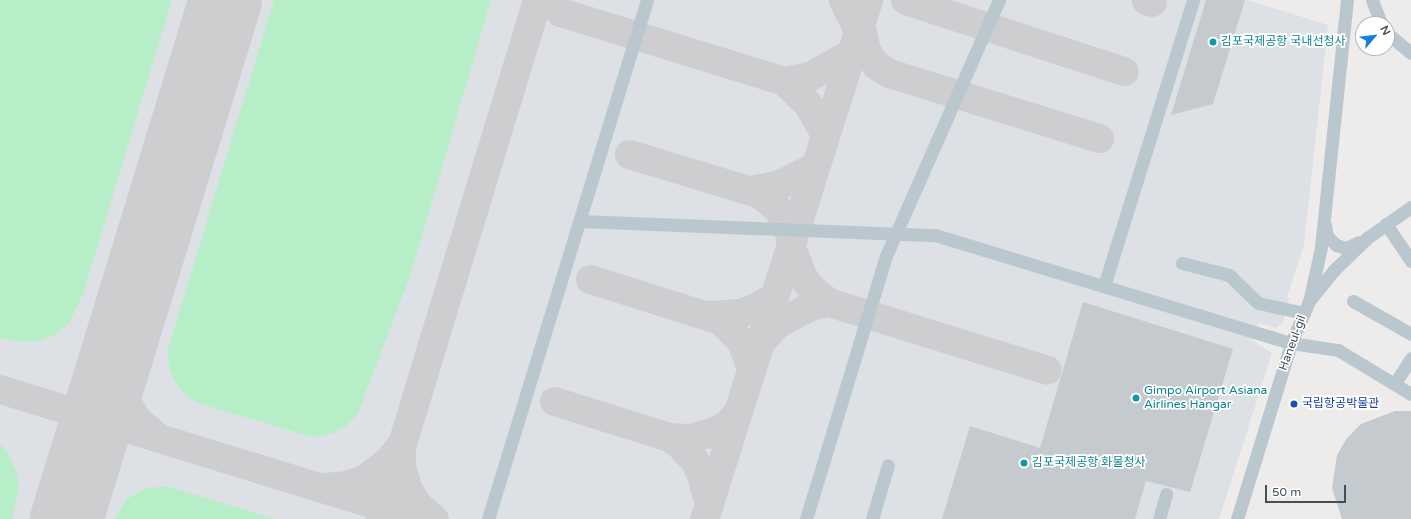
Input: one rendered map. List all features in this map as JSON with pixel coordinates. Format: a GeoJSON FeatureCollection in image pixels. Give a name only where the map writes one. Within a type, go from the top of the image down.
{"type":"FeatureCollection","features":[{"type":"Feature","properties":{"kind":"lane"},"geometry":{"type":"LineString","coordinates":[[488,519],[647,0]]}},
{"type":"Feature","properties":{"kind":"lane"},"geometry":{"type":"LineString","coordinates":[[806,519],[866,314],[896,233],[999,0]]}},
{"type":"Feature","properties":{"kind":"lane"},"geometry":{"type":"LineString","coordinates":[[1104,286],[1192,0]]}},
{"type":"Feature","properties":{"kind":"lane"},"geometry":{"type":"LineString","coordinates":[[1309,301],[1324,220],[1347,0]]}},
{"type":"Feature","properties":{"kind":"lane"},"geometry":{"type":"LineString","coordinates":[[1372,0],[1378,16]]}},
{"type":"Feature","properties":{"kind":"lane"},"geometry":{"type":"LineString","coordinates":[[1395,40],[1411,53]]}},
{"type":"Feature","properties":{"kind":"lane","name":"Haneul-gil"},"geometry":{"type":"LineString","coordinates":[[1237,519],[1291,343],[1309,301],[1333,271],[1367,238],[1411,207]]}},
{"type":"Feature","properties":{"kind":"lane"},"geometry":{"type":"LineString","coordinates":[[1324,220],[1327,236],[1336,245],[1346,248],[1367,238]]}},
{"type":"Feature","properties":{"kind":"lane"},"geometry":{"type":"LineString","coordinates":[[580,222],[935,235],[1291,343],[1338,350],[1411,394]]}},
{"type":"Feature","properties":{"kind":"lane"},"geometry":{"type":"LineString","coordinates":[[1386,224],[1409,254]]}},
{"type":"Feature","properties":{"kind":"lane"},"geometry":{"type":"LineString","coordinates":[[1182,262],[1229,275],[1258,302],[1304,314]]}},
{"type":"Feature","properties":{"kind":"lane"},"geometry":{"type":"LineString","coordinates":[[1353,301],[1411,334]]}},
{"type":"Feature","properties":{"kind":"lane"},"geometry":{"type":"LineString","coordinates":[[1394,383],[1411,358]]}},
{"type":"Feature","properties":{"kind":"lane"},"geometry":{"type":"LineString","coordinates":[[872,519],[888,465]]}},
{"type":"Feature","properties":{"kind":"lane"},"geometry":{"type":"LineString","coordinates":[[1159,519],[1166,494]]}},
{"type":"Feature","properties":{"kind":"shaded area"},"geometry":{"type":"Polygon","coordinates":[[[0,0],[1247,0],[1328,25],[1304,244],[1287,297],[1289,298],[1283,323],[1276,328],[1259,323],[1252,340],[1272,353],[1219,519],[0,519],[0,0]]]}},
{"type":"Feature","properties":{"kind":"green space"},"geometry":{"type":"Polygon","coordinates":[[[0,0],[172,0],[83,294],[69,323],[56,334],[39,341],[22,342],[0,338],[0,0]]]}},
{"type":"Feature","properties":{"kind":"green space"},"geometry":{"type":"Polygon","coordinates":[[[274,0],[491,0],[411,273],[358,413],[347,425],[335,432],[318,437],[302,434],[201,404],[187,397],[176,384],[169,368],[168,349],[274,0]]]}},
{"type":"Feature","properties":{"kind":"green space"},"geometry":{"type":"Polygon","coordinates":[[[0,445],[7,450],[17,473],[19,486],[12,519],[0,519],[0,445]]]}},
{"type":"Feature","properties":{"kind":"green space"},"geometry":{"type":"Polygon","coordinates":[[[166,486],[276,519],[115,519],[127,499],[144,489],[166,486]]]}},
{"type":"Feature","properties":{"kind":"building","name":"김포국제공항 국내선청사"},"geometry":{"type":"Polygon","coordinates":[[[1206,0],[1245,0],[1213,104],[1171,115],[1206,0]]]}},
{"type":"Feature","properties":{"kind":"building","name":"Gimpo Airport Asiana Airlines Hangar"},"geometry":{"type":"Polygon","coordinates":[[[1083,302],[1233,349],[1190,492],[1146,481],[1135,519],[942,519],[970,426],[1040,448],[1083,302]]]}},
{"type":"Feature","properties":{"kind":"building"},"geometry":{"type":"Polygon","coordinates":[[[1395,411],[1411,411],[1411,519],[1342,519],[1332,488],[1337,455],[1347,438],[1361,424],[1395,411]]]}},
{"type":"Feature","properties":{"kind":"taxiway"},"geometry":{"type":"LineString","coordinates":[[379,519],[537,0]]}},
{"type":"Feature","properties":{"kind":"taxiway"},"geometry":{"type":"LineString","coordinates":[[551,0],[560,12],[784,81],[807,103],[825,134]]}},
{"type":"Feature","properties":{"kind":"taxiway"},"geometry":{"type":"LineString","coordinates":[[843,0],[858,31]]}},
{"type":"Feature","properties":{"kind":"taxiway"},"geometry":{"type":"LineString","coordinates":[[704,519],[868,0]]}},
{"type":"Feature","properties":{"kind":"taxiway"},"geometry":{"type":"LineString","coordinates":[[905,0],[1124,71]]}},
{"type":"Feature","properties":{"kind":"taxiway"},"geometry":{"type":"LineString","coordinates":[[1146,0],[1152,2]]}},
{"type":"Feature","properties":{"kind":"taxiway"},"geometry":{"type":"LineString","coordinates":[[860,24],[866,51],[876,65],[889,73],[1099,138]]}},
{"type":"Feature","properties":{"kind":"taxiway"},"geometry":{"type":"LineString","coordinates":[[784,81],[810,76],[851,53]]}},
{"type":"Feature","properties":{"kind":"taxiway"},"geometry":{"type":"LineString","coordinates":[[629,154],[758,193],[779,210],[792,240]]}},
{"type":"Feature","properties":{"kind":"taxiway"},"geometry":{"type":"LineString","coordinates":[[751,190],[780,184],[815,166]]}},
{"type":"Feature","properties":{"kind":"taxiway"},"geometry":{"type":"LineString","coordinates":[[790,245],[803,277],[811,288],[828,302],[1047,370]]}},
{"type":"Feature","properties":{"kind":"taxiway"},"geometry":{"type":"LineString","coordinates":[[590,279],[720,320],[741,341],[751,369]]}},
{"type":"Feature","properties":{"kind":"taxiway"},"geometry":{"type":"LineString","coordinates":[[711,315],[740,313],[758,306],[774,296]]}},
{"type":"Feature","properties":{"kind":"taxiway"},"geometry":{"type":"LineString","coordinates":[[760,342],[778,323],[810,306],[828,302]]}},
{"type":"Feature","properties":{"kind":"taxiway"},"geometry":{"type":"LineString","coordinates":[[121,341],[116,365],[119,388],[136,419],[156,436]]}},
{"type":"Feature","properties":{"kind":"taxiway"},"geometry":{"type":"LineString","coordinates":[[0,389],[423,519]]}},
{"type":"Feature","properties":{"kind":"taxiway"},"geometry":{"type":"LineString","coordinates":[[554,401],[669,437],[679,444],[694,460],[700,472],[709,504]]}},
{"type":"Feature","properties":{"kind":"taxiway"},"geometry":{"type":"LineString","coordinates":[[669,437],[691,438],[709,433],[726,425],[738,411]]}},
{"type":"Feature","properties":{"kind":"taxiway"},"geometry":{"type":"LineString","coordinates":[[324,487],[346,485],[364,479],[388,461],[399,447]]}},
{"type":"Feature","properties":{"kind":"taxiway"},"geometry":{"type":"LineString","coordinates":[[401,452],[401,467],[408,490],[418,505],[434,519]]}},
{"type":"Feature","properties":{"kind":"runway"},"geometry":{"type":"LineString","coordinates":[[66,519],[225,0]]}},
{"type":"Feature","properties":{"kind":"place","name":"김포국제공항 국내선청사"},"geometry":{"type":"Point","coordinates":[1213,42]}},
{"type":"Feature","properties":{"kind":"place","name":"Gimpo Airport Asiana Airlines Hangar"},"geometry":{"type":"Point","coordinates":[1136,398]}},
{"type":"Feature","properties":{"kind":"place","name":"국립항공박물관"},"geometry":{"type":"Point","coordinates":[1294,404]}},
{"type":"Feature","properties":{"kind":"place","name":"김포국제공항 화물청사"},"geometry":{"type":"Point","coordinates":[1024,463]}}]}
